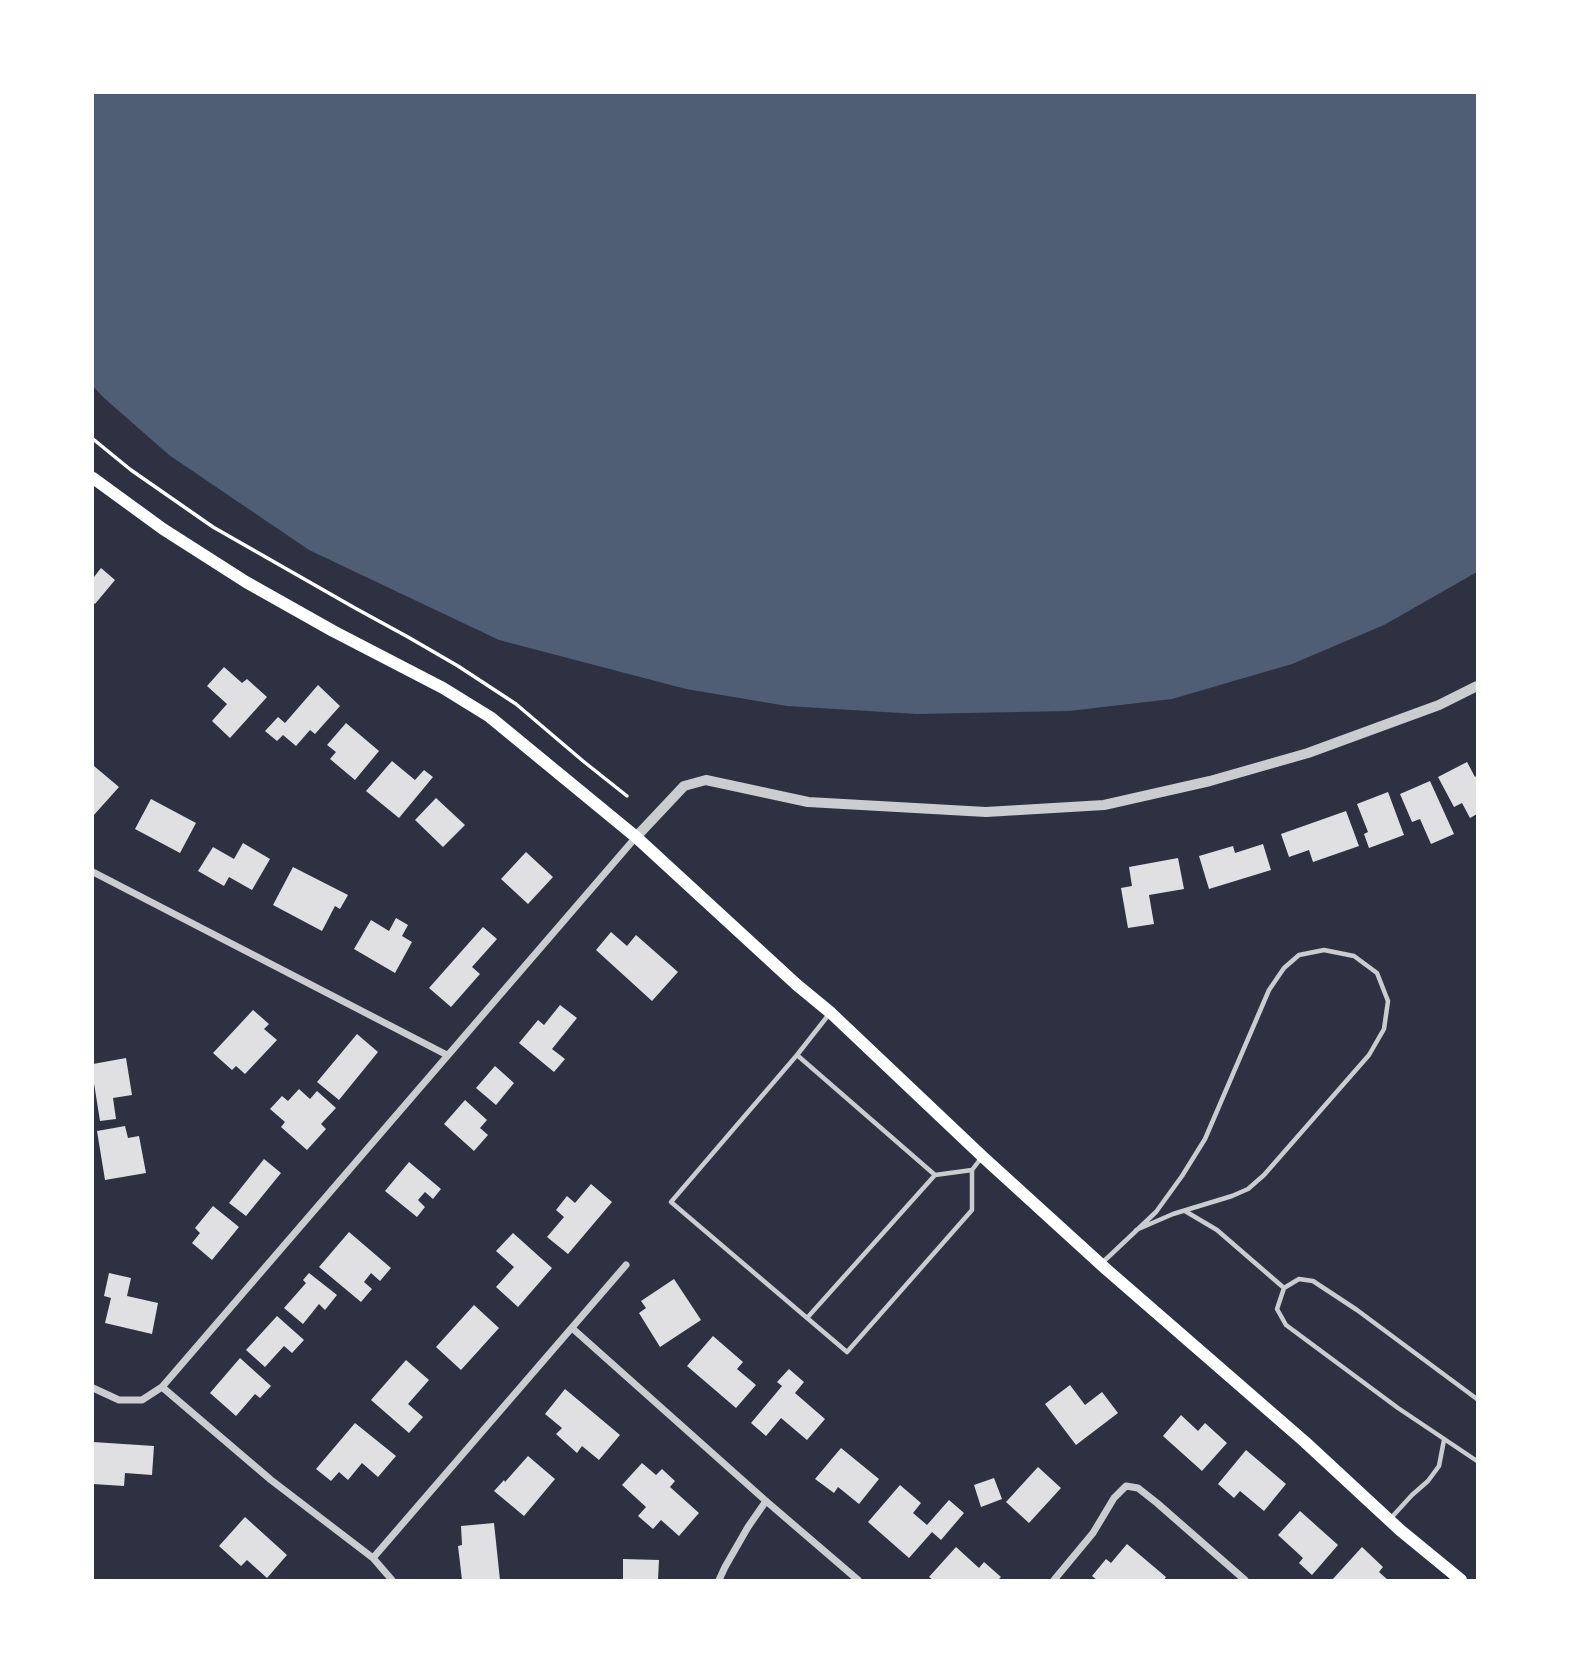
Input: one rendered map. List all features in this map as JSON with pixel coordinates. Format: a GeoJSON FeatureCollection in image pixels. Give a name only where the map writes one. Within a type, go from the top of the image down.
{"type":"FeatureCollection","features":[{"type":"Feature","properties":{"kind":"main road"},"geometry":{"type":"LineString","coordinates":[[93,478],[163,529],[246,583],[443,688],[490,717],[636,837],[831,1013],[1100,1264],[1306,1442],[1389,1520],[1461,1580]]}},
{"type":"Feature","properties":{"kind":"street"},"geometry":{"type":"LineString","coordinates":[[93,1388],[118,1400],[142,1400],[162,1387],[636,837],[684,786],[706,780],[808,802],[986,812],[1104,805],[1210,781],[1308,753],[1439,705],[1477,686]]}},
{"type":"Feature","properties":{"kind":"street"},"geometry":{"type":"LineString","coordinates":[[93,872],[447,1055]]}},
{"type":"Feature","properties":{"kind":"street"},"geometry":{"type":"LineString","coordinates":[[373,1558],[626,1265]]}},
{"type":"Feature","properties":{"kind":"street"},"geometry":{"type":"LineString","coordinates":[[572,1328],[858,1580]]}},
{"type":"Feature","properties":{"kind":"street"},"geometry":{"type":"LineString","coordinates":[[162,1387],[271,1480],[373,1558],[392,1580]]}},
{"type":"Feature","properties":{"kind":"street"},"geometry":{"type":"LineString","coordinates":[[1054,1580],[1093,1533],[1114,1498],[1126,1486],[1138,1488],[1157,1503],[1245,1580]]}},
{"type":"Feature","properties":{"kind":"street"},"geometry":{"type":"LineString","coordinates":[[719,1580],[748,1527],[766,1501]]}},
{"type":"Feature","properties":{"kind":"lane"},"geometry":{"type":"LineString","coordinates":[[1100,1264],[1136,1230],[1156,1212],[1182,1176],[1205,1139],[1269,990],[1284,968],[1299,955],[1324,950],[1354,956],[1377,973],[1388,1001],[1384,1029],[1369,1055],[1264,1175],[1248,1189],[1232,1196],[1173,1214],[1136,1230]]}},
{"type":"Feature","properties":{"kind":"lane"},"geometry":{"type":"LineString","coordinates":[[831,1013],[671,1202],[847,1352],[972,1210],[972,1170],[983,1157]]}},
{"type":"Feature","properties":{"kind":"lane"},"geometry":{"type":"LineString","coordinates":[[797,1055],[935,1175]]}},
{"type":"Feature","properties":{"kind":"lane"},"geometry":{"type":"LineString","coordinates":[[807,1318],[935,1175],[972,1170]]}},
{"type":"Feature","properties":{"kind":"lane"},"geometry":{"type":"LineString","coordinates":[[1184,1211],[1217,1230],[1284,1288]]}},
{"type":"Feature","properties":{"kind":"lane"},"geometry":{"type":"LineString","coordinates":[[1477,1399],[1313,1280],[1299,1279],[1284,1288],[1277,1309],[1286,1325],[1398,1408],[1477,1461]]}},
{"type":"Feature","properties":{"kind":"lane"},"geometry":{"type":"LineString","coordinates":[[1389,1520],[1428,1481],[1439,1466],[1444,1440]]}},
{"type":"Feature","properties":{"kind":"path"},"geometry":{"type":"LineString","coordinates":[[93,439],[131,470],[213,527],[458,666],[516,704],[627,796]]}},
{"type":"Feature","properties":{"kind":"water"},"geometry":{"type":"Polygon","coordinates":[[[93,93],[1477,93],[1477,572],[1384,625],[1292,664],[1172,699],[1069,711],[916,714],[787,706],[686,689],[499,640],[309,550],[169,455],[93,386],[93,93]]]}},
{"type":"Feature","properties":{"kind":"building"},"geometry":{"type":"Polygon","coordinates":[[[101,568],[115,580],[95,604],[93,576],[101,568]]]}},
{"type":"Feature","properties":{"kind":"building"},"geometry":{"type":"Polygon","coordinates":[[[224,667],[242,683],[247,679],[267,697],[230,738],[212,721],[227,704],[207,686],[224,667]]]}},
{"type":"Feature","properties":{"kind":"building"},"geometry":{"type":"Polygon","coordinates":[[[318,685],[340,706],[315,734],[310,730],[296,746],[283,735],[277,741],[265,731],[278,717],[285,723],[318,685]]]}},
{"type":"Feature","properties":{"kind":"building"},"geometry":{"type":"Polygon","coordinates":[[[346,723],[379,751],[355,780],[330,759],[336,752],[327,745],[346,723]]]}},
{"type":"Feature","properties":{"kind":"building"},"geometry":{"type":"Polygon","coordinates":[[[392,761],[415,780],[424,770],[433,777],[399,818],[366,791],[392,761]]]}},
{"type":"Feature","properties":{"kind":"building"},"geometry":{"type":"Polygon","coordinates":[[[1467,762],[1475,777],[1477,775],[1477,814],[1470,818],[1462,803],[1454,807],[1438,777],[1467,762]]]}},
{"type":"Feature","properties":{"kind":"building"},"geometry":{"type":"Polygon","coordinates":[[[94,766],[119,787],[93,816],[93,768],[94,766]]]}},
{"type":"Feature","properties":{"kind":"building"},"geometry":{"type":"Polygon","coordinates":[[[1430,781],[1454,834],[1431,844],[1420,819],[1412,822],[1400,794],[1430,781]]]}},
{"type":"Feature","properties":{"kind":"building"},"geometry":{"type":"Polygon","coordinates":[[[1388,792],[1404,835],[1369,848],[1364,834],[1368,832],[1357,804],[1388,792]]]}},
{"type":"Feature","properties":{"kind":"building"},"geometry":{"type":"Polygon","coordinates":[[[436,798],[465,825],[443,847],[415,820],[436,798]]]}},
{"type":"Feature","properties":{"kind":"building"},"geometry":{"type":"Polygon","coordinates":[[[151,799],[196,823],[180,853],[135,829],[151,799]]]}},
{"type":"Feature","properties":{"kind":"building"},"geometry":{"type":"Polygon","coordinates":[[[1346,811],[1359,846],[1313,862],[1309,850],[1289,857],[1281,834],[1346,811]]]}},
{"type":"Feature","properties":{"kind":"building"},"geometry":{"type":"Polygon","coordinates":[[[243,843],[270,859],[252,890],[229,877],[224,886],[198,871],[213,847],[234,859],[243,843]]]}},
{"type":"Feature","properties":{"kind":"building"},"geometry":{"type":"Polygon","coordinates":[[[1263,844],[1271,870],[1209,889],[1199,856],[1233,846],[1235,853],[1263,844]]]}},
{"type":"Feature","properties":{"kind":"building"},"geometry":{"type":"Polygon","coordinates":[[[526,852],[553,877],[528,904],[501,879],[526,852]]]}},
{"type":"Feature","properties":{"kind":"building"},"geometry":{"type":"Polygon","coordinates":[[[1178,858],[1184,889],[1149,895],[1154,924],[1128,928],[1121,888],[1132,886],[1129,867],[1178,858]]]}},
{"type":"Feature","properties":{"kind":"building"},"geometry":{"type":"Polygon","coordinates":[[[293,867],[348,895],[340,909],[335,906],[322,931],[273,905],[293,867]]]}},
{"type":"Feature","properties":{"kind":"building"},"geometry":{"type":"Polygon","coordinates":[[[396,918],[408,925],[402,936],[412,942],[395,973],[354,949],[371,920],[389,931],[396,918]]]}},
{"type":"Feature","properties":{"kind":"building"},"geometry":{"type":"Polygon","coordinates":[[[483,927],[497,939],[472,967],[480,974],[451,1007],[429,988],[483,927]]]}},
{"type":"Feature","properties":{"kind":"building"},"geometry":{"type":"Polygon","coordinates":[[[611,932],[627,946],[636,935],[678,972],[652,1001],[596,950],[611,932]]]}},
{"type":"Feature","properties":{"kind":"building"},"geometry":{"type":"Polygon","coordinates":[[[560,1005],[577,1018],[552,1049],[565,1059],[554,1072],[519,1043],[538,1020],[544,1025],[560,1005]]]}},
{"type":"Feature","properties":{"kind":"building"},"geometry":{"type":"Polygon","coordinates":[[[253,1010],[269,1024],[264,1029],[277,1040],[245,1074],[236,1066],[232,1070],[213,1053],[253,1010]]]}},
{"type":"Feature","properties":{"kind":"building"},"geometry":{"type":"Polygon","coordinates":[[[357,1034],[378,1052],[339,1100],[317,1082],[357,1034]]]}},
{"type":"Feature","properties":{"kind":"building"},"geometry":{"type":"Polygon","coordinates":[[[126,1058],[132,1095],[113,1098],[116,1119],[100,1121],[93,1064],[126,1058]]]}},
{"type":"Feature","properties":{"kind":"building"},"geometry":{"type":"Polygon","coordinates":[[[495,1066],[514,1083],[496,1105],[476,1088],[495,1066]]]}},
{"type":"Feature","properties":{"kind":"building"},"geometry":{"type":"Polygon","coordinates":[[[299,1089],[310,1099],[317,1091],[336,1108],[321,1124],[326,1129],[307,1150],[281,1127],[285,1122],[270,1109],[282,1096],[288,1101],[299,1089]]]}},
{"type":"Feature","properties":{"kind":"building"},"geometry":{"type":"Polygon","coordinates":[[[465,1100],[487,1120],[480,1128],[488,1135],[474,1151],[444,1124],[465,1100]]]}},
{"type":"Feature","properties":{"kind":"building"},"geometry":{"type":"Polygon","coordinates":[[[125,1126],[128,1138],[139,1136],[146,1173],[105,1180],[97,1131],[125,1126]]]}},
{"type":"Feature","properties":{"kind":"building"},"geometry":{"type":"Polygon","coordinates":[[[264,1159],[281,1173],[246,1216],[229,1203],[264,1159]]]}},
{"type":"Feature","properties":{"kind":"building"},"geometry":{"type":"Polygon","coordinates":[[[409,1162],[441,1189],[433,1199],[425,1192],[418,1200],[425,1207],[417,1217],[385,1191],[409,1162]]]}},
{"type":"Feature","properties":{"kind":"building"},"geometry":{"type":"Polygon","coordinates":[[[591,1184],[612,1202],[568,1254],[547,1237],[564,1217],[556,1210],[567,1196],[575,1203],[591,1184]]]}},
{"type":"Feature","properties":{"kind":"building"},"geometry":{"type":"Polygon","coordinates":[[[213,1206],[239,1227],[212,1260],[192,1243],[200,1233],[195,1228],[213,1206]]]}},
{"type":"Feature","properties":{"kind":"building"},"geometry":{"type":"Polygon","coordinates":[[[349,1232],[391,1268],[380,1281],[371,1273],[364,1282],[372,1289],[361,1302],[319,1267],[349,1232]]]}},
{"type":"Feature","properties":{"kind":"building"},"geometry":{"type":"Polygon","coordinates":[[[513,1233],[552,1268],[518,1307],[496,1287],[514,1267],[496,1251],[513,1233]]]}},
{"type":"Feature","properties":{"kind":"building"},"geometry":{"type":"Polygon","coordinates":[[[109,1273],[131,1278],[127,1296],[158,1303],[152,1334],[105,1323],[111,1298],[104,1296],[109,1273]]]}},
{"type":"Feature","properties":{"kind":"building"},"geometry":{"type":"Polygon","coordinates":[[[309,1273],[337,1295],[325,1310],[319,1304],[303,1324],[284,1308],[306,1283],[303,1280],[309,1273]]]}},
{"type":"Feature","properties":{"kind":"building"},"geometry":{"type":"Polygon","coordinates":[[[674,1279],[701,1320],[660,1347],[639,1313],[646,1308],[641,1301],[674,1279]]]}},
{"type":"Feature","properties":{"kind":"building"},"geometry":{"type":"Polygon","coordinates":[[[474,1305],[499,1328],[461,1370],[436,1347],[474,1305]]]}},
{"type":"Feature","properties":{"kind":"building"},"geometry":{"type":"Polygon","coordinates":[[[277,1316],[304,1340],[292,1353],[284,1346],[265,1367],[246,1350],[277,1316]]]}},
{"type":"Feature","properties":{"kind":"building"},"geometry":{"type":"Polygon","coordinates":[[[713,1336],[743,1362],[737,1369],[756,1385],[736,1408],[687,1366],[713,1336]]]}},
{"type":"Feature","properties":{"kind":"building"},"geometry":{"type":"Polygon","coordinates":[[[240,1358],[271,1386],[260,1398],[255,1394],[236,1416],[210,1393],[240,1358]]]}},
{"type":"Feature","properties":{"kind":"building"},"geometry":{"type":"Polygon","coordinates":[[[406,1360],[429,1380],[408,1404],[423,1417],[409,1433],[371,1400],[406,1360]]]}},
{"type":"Feature","properties":{"kind":"building"},"geometry":{"type":"Polygon","coordinates":[[[789,1369],[804,1382],[795,1393],[825,1419],[807,1440],[781,1418],[766,1436],[751,1423],[782,1386],[777,1382],[789,1369]]]}},
{"type":"Feature","properties":{"kind":"building"},"geometry":{"type":"Polygon","coordinates":[[[1070,1385],[1085,1405],[1102,1392],[1118,1413],[1076,1445],[1045,1404],[1070,1385]]]}},
{"type":"Feature","properties":{"kind":"building"},"geometry":{"type":"Polygon","coordinates":[[[565,1389],[620,1435],[599,1460],[582,1446],[577,1453],[556,1434],[562,1428],[545,1414],[565,1389]]]}},
{"type":"Feature","properties":{"kind":"building"},"geometry":{"type":"Polygon","coordinates":[[[1181,1415],[1198,1431],[1205,1423],[1227,1443],[1202,1471],[1163,1436],[1181,1415]]]}},
{"type":"Feature","properties":{"kind":"building"},"geometry":{"type":"Polygon","coordinates":[[[355,1423],[396,1456],[378,1477],[362,1463],[348,1480],[339,1472],[331,1481],[316,1469],[355,1423]]]}},
{"type":"Feature","properties":{"kind":"building"},"geometry":{"type":"Polygon","coordinates":[[[93,1442],[154,1446],[152,1475],[125,1473],[124,1486],[93,1484],[93,1442]]]}},
{"type":"Feature","properties":{"kind":"building"},"geometry":{"type":"Polygon","coordinates":[[[841,1448],[879,1479],[859,1504],[838,1487],[834,1493],[815,1479],[841,1448]]]}},
{"type":"Feature","properties":{"kind":"building"},"geometry":{"type":"Polygon","coordinates":[[[1246,1450],[1286,1484],[1264,1511],[1240,1491],[1234,1498],[1218,1484],[1246,1450]]]}},
{"type":"Feature","properties":{"kind":"building"},"geometry":{"type":"Polygon","coordinates":[[[528,1456],[555,1479],[524,1516],[494,1491],[528,1456]]]}},
{"type":"Feature","properties":{"kind":"building"},"geometry":{"type":"Polygon","coordinates":[[[642,1463],[656,1475],[662,1469],[675,1481],[670,1487],[699,1513],[679,1536],[661,1520],[653,1529],[638,1516],[646,1507],[622,1485],[642,1463]]]}},
{"type":"Feature","properties":{"kind":"building"},"geometry":{"type":"Polygon","coordinates":[[[1038,1467],[1061,1488],[1029,1523],[1006,1502],[1038,1467]]]}},
{"type":"Feature","properties":{"kind":"building"},"geometry":{"type":"Polygon","coordinates":[[[994,1478],[1002,1499],[981,1507],[974,1485],[994,1478]]]}},
{"type":"Feature","properties":{"kind":"building"},"geometry":{"type":"Polygon","coordinates":[[[900,1485],[921,1503],[913,1513],[927,1525],[949,1500],[964,1513],[941,1540],[932,1532],[909,1558],[868,1522],[900,1485]]]}},
{"type":"Feature","properties":{"kind":"building"},"geometry":{"type":"Polygon","coordinates":[[[1300,1511],[1338,1545],[1312,1575],[1299,1563],[1303,1558],[1278,1535],[1300,1511]]]}},
{"type":"Feature","properties":{"kind":"building"},"geometry":{"type":"Polygon","coordinates":[[[245,1517],[287,1555],[267,1578],[247,1560],[241,1566],[219,1546],[245,1517]]]}},
{"type":"Feature","properties":{"kind":"building"},"geometry":{"type":"Polygon","coordinates":[[[494,1523],[500,1580],[462,1580],[458,1546],[462,1545],[461,1526],[494,1523]]]}},
{"type":"Feature","properties":{"kind":"building"},"geometry":{"type":"Polygon","coordinates":[[[1127,1544],[1166,1577],[1164,1580],[1097,1580],[1092,1576],[1106,1559],[1111,1563],[1127,1544]]]}},
{"type":"Feature","properties":{"kind":"building"},"geometry":{"type":"Polygon","coordinates":[[[956,1547],[979,1568],[984,1562],[1001,1577],[998,1580],[933,1580],[929,1577],[956,1547]]]}},
{"type":"Feature","properties":{"kind":"building"},"geometry":{"type":"Polygon","coordinates":[[[1362,1547],[1383,1567],[1379,1572],[1388,1580],[1332,1580],[1362,1547]]]}},
{"type":"Feature","properties":{"kind":"building"},"geometry":{"type":"Polygon","coordinates":[[[623,1559],[659,1560],[658,1580],[623,1580],[623,1559]]]}}]}
